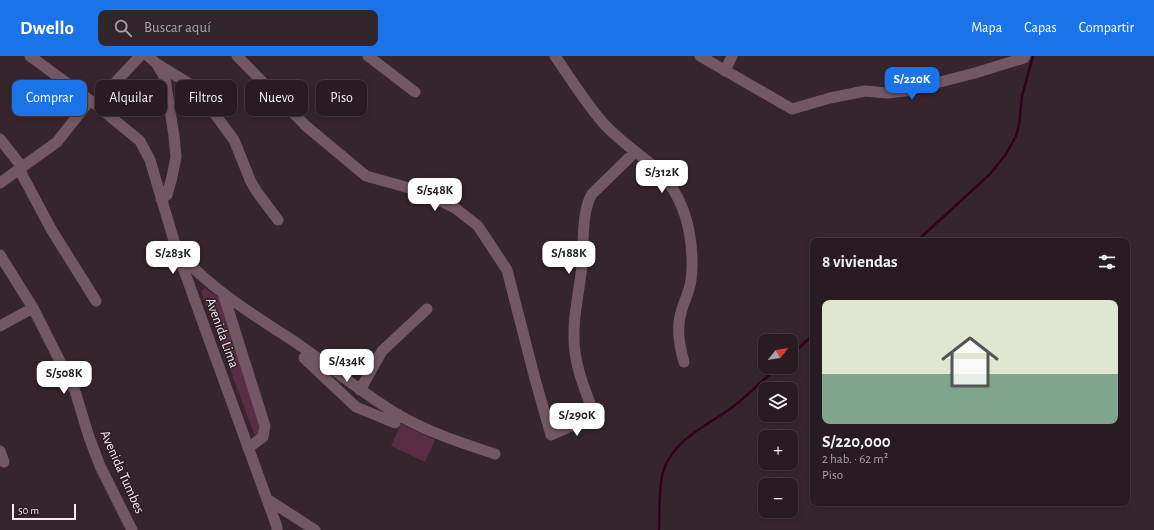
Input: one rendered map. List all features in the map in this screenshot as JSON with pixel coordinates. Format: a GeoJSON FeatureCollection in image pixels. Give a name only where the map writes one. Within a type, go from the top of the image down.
{"type":"FeatureCollection","features":[{"type":"Feature","properties":{"kind":"street","name":"Avenida Lima"},"geometry":{"type":"LineString","coordinates":[[30,56],[93,102],[140,141],[146,150],[176,251],[277,530]]}},
{"type":"Feature","properties":{"kind":"street"},"geometry":{"type":"LineString","coordinates":[[0,183],[50,148],[93,102],[140,56]]}},
{"type":"Feature","properties":{"kind":"street"},"geometry":{"type":"LineString","coordinates":[[148,56],[157,64],[193,86],[206,102],[234,140],[251,182],[278,220]]}},
{"type":"Feature","properties":{"kind":"street"},"geometry":{"type":"LineString","coordinates":[[237,56],[306,126],[366,176],[420,191],[455,208],[478,226],[507,270],[551,435],[572,426],[596,419],[582,380],[575,354],[574,339],[588,200],[592,194],[635,152]]}},
{"type":"Feature","properties":{"kind":"street"},"geometry":{"type":"LineString","coordinates":[[368,56],[415,92]]}},
{"type":"Feature","properties":{"kind":"street"},"geometry":{"type":"LineString","coordinates":[[555,56],[606,126],[658,171],[673,189],[685,214],[691,246],[691,280],[681,310],[678,329],[679,344],[684,362]]}},
{"type":"Feature","properties":{"kind":"street"},"geometry":{"type":"LineString","coordinates":[[700,56],[792,109],[830,98],[864,91],[887,93],[905,91],[975,73],[1024,58],[1025,56]]}},
{"type":"Feature","properties":{"kind":"street"},"geometry":{"type":"LineString","coordinates":[[726,71],[732,56]]}},
{"type":"Feature","properties":{"kind":"street"},"geometry":{"type":"LineString","coordinates":[[157,64],[164,78],[176,157],[167,195],[161,199]]}},
{"type":"Feature","properties":{"kind":"street"},"geometry":{"type":"LineString","coordinates":[[0,139],[21,168],[51,229],[96,301]]}},
{"type":"Feature","properties":{"kind":"street"},"geometry":{"type":"LineString","coordinates":[[176,251],[188,263],[242,308],[302,347],[360,390],[420,426],[495,454]]}},
{"type":"Feature","properties":{"kind":"street","name":"Avenida Tumbes"},"geometry":{"type":"LineString","coordinates":[[0,255],[33,308],[75,391],[89,437],[100,466],[132,530]]}},
{"type":"Feature","properties":{"kind":"street"},"geometry":{"type":"LineString","coordinates":[[223,293],[265,426],[262,437],[248,448]]}},
{"type":"Feature","properties":{"kind":"street"},"geometry":{"type":"LineString","coordinates":[[0,326],[33,308]]}},
{"type":"Feature","properties":{"kind":"street"},"geometry":{"type":"LineString","coordinates":[[360,390],[382,351],[427,309]]}},
{"type":"Feature","properties":{"kind":"street"},"geometry":{"type":"LineString","coordinates":[[304,358],[356,407],[394,422],[398,414]]}},
{"type":"Feature","properties":{"kind":"street"},"geometry":{"type":"LineString","coordinates":[[267,499],[315,530]]}},
{"type":"Feature","properties":{"kind":"shaded area"},"geometry":{"type":"Polygon","coordinates":[[[205,288],[222,300],[262,425],[260,437],[256,439],[201,291],[205,288]]]}},
{"type":"Feature","properties":{"kind":"shaded area"},"geometry":{"type":"Polygon","coordinates":[[[401,424],[435,440],[425,462],[391,446],[401,424]]]}},
{"type":"Feature","properties":{"kind":"waterway"},"geometry":{"type":"LineString","coordinates":[[920,238],[990,174],[1006,154],[1016,136],[1019,125],[1022,96],[1033,56]]}},
{"type":"Feature","properties":{"kind":"waterway"},"geometry":{"type":"LineString","coordinates":[[798,349],[810,338]]}},
{"type":"Feature","properties":{"kind":"waterway"},"geometry":{"type":"LineString","coordinates":[[659,530],[661,483],[664,469],[669,458],[684,440],[734,406],[770,374]]}}]}
